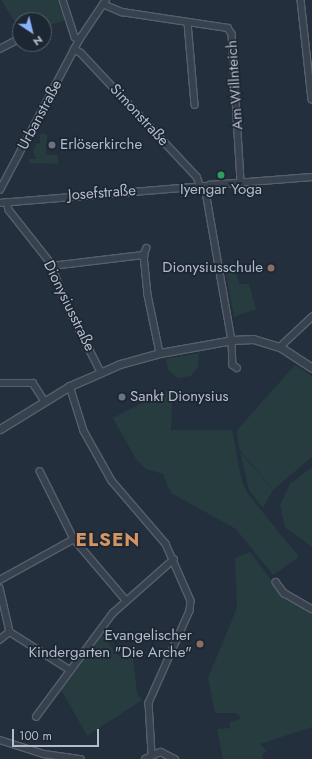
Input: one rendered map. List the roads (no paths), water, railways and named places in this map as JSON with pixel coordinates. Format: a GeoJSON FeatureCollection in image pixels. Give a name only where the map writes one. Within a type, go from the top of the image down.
{"type":"FeatureCollection","features":[{"type":"Feature","properties":{"kind":"street"},"geometry":{"type":"LineString","coordinates":[[63,0],[75,37],[79,40]]}},
{"type":"Feature","properties":{"kind":"street"},"geometry":{"type":"LineString","coordinates":[[301,0],[312,98]]}},
{"type":"Feature","properties":{"kind":"street","name":"Urbanstraße"},"geometry":{"type":"LineString","coordinates":[[0,190],[74,49],[104,2]]}},
{"type":"Feature","properties":{"kind":"street","name":"Am Willnteich"},"geometry":{"type":"LineString","coordinates":[[104,2],[122,12],[228,28],[232,34],[241,183]]}},
{"type":"Feature","properties":{"kind":"street"},"geometry":{"type":"LineString","coordinates":[[188,23],[195,105]]}},
{"type":"Feature","properties":{"kind":"street"},"geometry":{"type":"LineString","coordinates":[[0,49],[12,43]]}},
{"type":"Feature","properties":{"kind":"street","name":"Simonstraße"},"geometry":{"type":"LineString","coordinates":[[74,49],[81,53],[197,177],[203,186],[232,340],[234,365],[237,368]]}},
{"type":"Feature","properties":{"kind":"street","name":"Josefstraße"},"geometry":{"type":"LineString","coordinates":[[0,203],[312,177]]}},
{"type":"Feature","properties":{"kind":"street","name":"Dionysiusstraße"},"geometry":{"type":"LineString","coordinates":[[7,202],[9,210],[52,266],[70,309],[101,372]]}},
{"type":"Feature","properties":{"kind":"street"},"geometry":{"type":"LineString","coordinates":[[147,248],[144,255],[148,295],[160,353]]}},
{"type":"Feature","properties":{"kind":"street"},"geometry":{"type":"LineString","coordinates":[[52,266],[144,255]]}},
{"type":"Feature","properties":{"kind":"street"},"geometry":{"type":"LineString","coordinates":[[280,347],[312,317]]}},
{"type":"Feature","properties":{"kind":"street"},"geometry":{"type":"LineString","coordinates":[[0,430],[44,400],[70,386],[134,359],[160,353],[232,340],[256,339],[280,347],[312,368]]}},
{"type":"Feature","properties":{"kind":"street"},"geometry":{"type":"LineString","coordinates":[[0,382],[33,383],[44,400]]}},
{"type":"Feature","properties":{"kind":"street"},"geometry":{"type":"LineString","coordinates":[[70,386],[84,431],[112,481],[157,533],[174,559],[192,604],[150,699],[152,754]]}},
{"type":"Feature","properties":{"kind":"street"},"geometry":{"type":"LineString","coordinates":[[40,472],[74,539],[126,600]]}},
{"type":"Feature","properties":{"kind":"street"},"geometry":{"type":"LineString","coordinates":[[0,580],[74,539]]}},
{"type":"Feature","properties":{"kind":"street"},"geometry":{"type":"LineString","coordinates":[[36,717],[113,613],[174,559]]}},
{"type":"Feature","properties":{"kind":"street"},"geometry":{"type":"LineString","coordinates":[[276,582],[284,593],[312,609]]}},
{"type":"Feature","properties":{"kind":"street"},"geometry":{"type":"LineString","coordinates":[[0,588],[10,632],[70,670]]}},
{"type":"Feature","properties":{"kind":"street"},"geometry":{"type":"LineString","coordinates":[[0,640],[10,632]]}},
{"type":"Feature","properties":{"kind":"street"},"geometry":{"type":"LineString","coordinates":[[0,740],[44,754],[81,759]]}},
{"type":"Feature","properties":{"kind":"street"},"geometry":{"type":"LineString","coordinates":[[145,759],[152,754],[166,753],[175,759]]}},
{"type":"Feature","properties":{"kind":"place","name":"Erlöserkirche"},"geometry":{"type":"Point","coordinates":[52,145]}},
{"type":"Feature","properties":{"kind":"place","name":"Iyengar Yoga"},"geometry":{"type":"Point","coordinates":[221,175]}},
{"type":"Feature","properties":{"kind":"place","name":"Dionysiusschule"},"geometry":{"type":"Point","coordinates":[271,268]}},
{"type":"Feature","properties":{"kind":"place","name":"Sankt Dionysius"},"geometry":{"type":"Point","coordinates":[122,397]}},
{"type":"Feature","properties":{"kind":"place","name":"Evangelischer Kindergarten \"Die Arche\""},"geometry":{"type":"Point","coordinates":[200,644]}},
{"type":"Feature","properties":{"kind":"district","name":"ELSEN"},"geometry":{"type":"Point","coordinates":[108,540]}}]}
